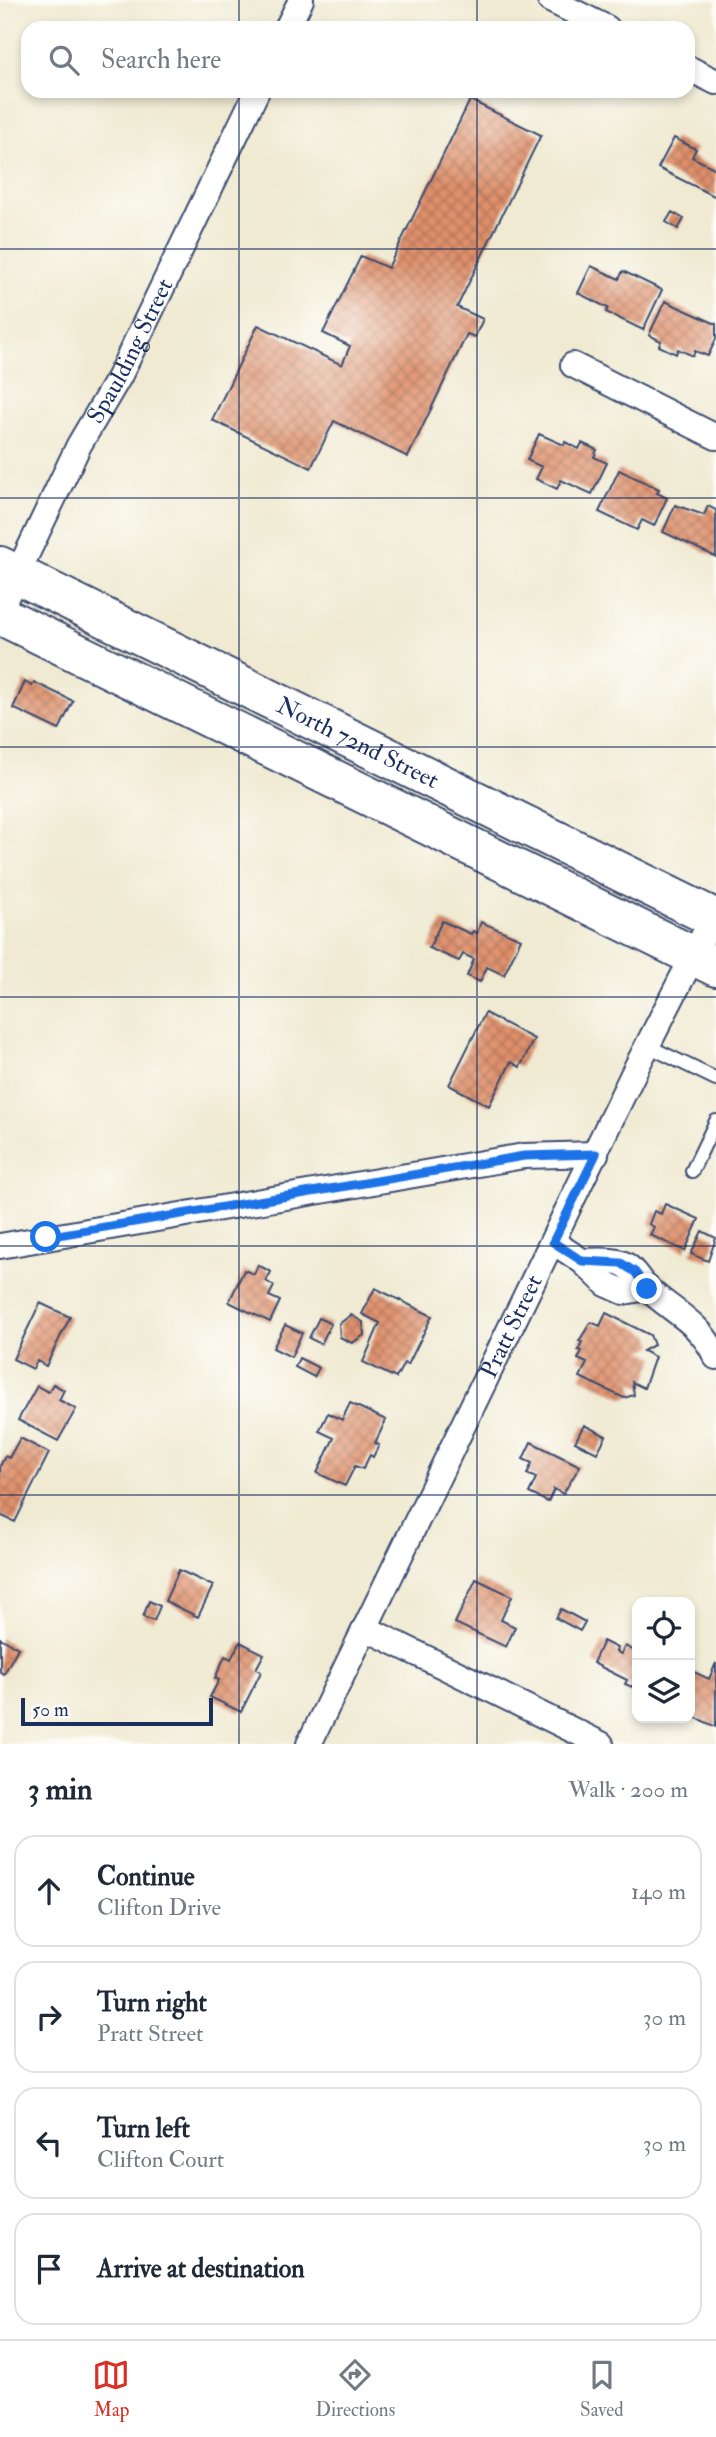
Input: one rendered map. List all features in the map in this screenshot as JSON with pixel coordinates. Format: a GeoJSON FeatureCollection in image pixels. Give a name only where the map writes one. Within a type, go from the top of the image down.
{"type":"FeatureCollection","features":[{"type":"Feature","properties":{"kind":"main road","name":"North 72nd Street"},"geometry":{"type":"LineString","coordinates":[[8,570],[715,916]]}},
{"type":"Feature","properties":{"kind":"main road","name":"North 72nd Street"},"geometry":{"type":"LineString","coordinates":[[0,612],[705,961]]}},
{"type":"Feature","properties":{"kind":"street"},"geometry":{"type":"LineString","coordinates":[[291,21],[301,0]]}},
{"type":"Feature","properties":{"kind":"street"},"geometry":{"type":"LineString","coordinates":[[550,0],[593,21]]}},
{"type":"Feature","properties":{"kind":"street"},"geometry":{"type":"LineString","coordinates":[[695,72],[716,82]]}},
{"type":"Feature","properties":{"kind":"street","name":"Spaulding Street"},"geometry":{"type":"LineString","coordinates":[[0,612],[8,570],[119,377],[254,98]]}},
{"type":"Feature","properties":{"kind":"street"},"geometry":{"type":"LineString","coordinates":[[573,365],[716,437]]}},
{"type":"Feature","properties":{"kind":"street","name":"Pratt Street"},"geometry":{"type":"LineString","coordinates":[[309,1744],[648,1046],[705,961],[715,916]]}},
{"type":"Feature","properties":{"kind":"street"},"geometry":{"type":"LineString","coordinates":[[0,1246],[524,1156],[596,1154]]}},
{"type":"Feature","properties":{"kind":"street"},"geometry":{"type":"LineString","coordinates":[[553,1242],[582,1261],[606,1284],[624,1292],[647,1289],[673,1306],[708,1341],[716,1357]]}},
{"type":"Feature","properties":{"kind":"street"},"geometry":{"type":"LineString","coordinates":[[365,1628],[601,1744]]}},
{"type":"Feature","properties":{"kind":"lane"},"geometry":{"type":"LineString","coordinates":[[648,1046],[716,1079]]}},
{"type":"Feature","properties":{"kind":"lane"},"geometry":{"type":"LineString","coordinates":[[692,1171],[716,1121]]}},
{"type":"Feature","properties":{"kind":"building"},"geometry":{"type":"Polygon","coordinates":[[[470,100],[541,135],[457,307],[483,319],[475,337],[467,334],[408,457],[334,421],[311,468],[212,420],[258,325],[342,365],[350,346],[323,333],[361,256],[388,268],[470,100]]]}},
{"type":"Feature","properties":{"kind":"building"},"geometry":{"type":"Polygon","coordinates":[[[674,138],[696,149],[692,157],[716,169],[716,197],[658,168],[674,138]]]}},
{"type":"Feature","properties":{"kind":"building"},"geometry":{"type":"Polygon","coordinates":[[[672,212],[684,219],[678,229],[666,222],[672,212]]]}},
{"type":"Feature","properties":{"kind":"building"},"geometry":{"type":"Polygon","coordinates":[[[591,266],[619,279],[623,271],[662,290],[643,330],[606,312],[608,308],[578,293],[591,266]]]}},
{"type":"Feature","properties":{"kind":"building"},"geometry":{"type":"Polygon","coordinates":[[[665,301],[716,324],[716,339],[708,356],[695,351],[693,356],[678,349],[676,354],[659,346],[661,341],[649,335],[665,301]]]}},
{"type":"Feature","properties":{"kind":"building"},"geometry":{"type":"Polygon","coordinates":[[[539,434],[564,445],[565,442],[579,449],[582,443],[597,450],[594,457],[607,463],[592,494],[561,480],[557,489],[536,479],[542,467],[527,460],[539,434]]]}},
{"type":"Feature","properties":{"kind":"building"},"geometry":{"type":"Polygon","coordinates":[[[619,470],[659,489],[657,493],[667,498],[654,526],[642,520],[637,530],[599,512],[619,470]]]}},
{"type":"Feature","properties":{"kind":"building"},"geometry":{"type":"Polygon","coordinates":[[[675,505],[704,515],[708,506],[716,510],[716,557],[663,532],[675,505]]]}},
{"type":"Feature","properties":{"kind":"building"},"geometry":{"type":"Polygon","coordinates":[[[25,682],[32,686],[34,682],[73,701],[59,730],[13,708],[25,682]]]}},
{"type":"Feature","properties":{"kind":"building"},"geometry":{"type":"Polygon","coordinates":[[[442,921],[471,934],[473,931],[477,933],[481,922],[521,939],[504,975],[487,967],[480,982],[467,976],[474,959],[463,954],[459,961],[429,948],[442,921]]]}},
{"type":"Feature","properties":{"kind":"building"},"geometry":{"type":"Polygon","coordinates":[[[485,1013],[534,1039],[520,1067],[511,1062],[489,1106],[449,1085],[485,1013]]]}},
{"type":"Feature","properties":{"kind":"building"},"geometry":{"type":"Polygon","coordinates":[[[665,1204],[699,1219],[685,1251],[650,1235],[654,1227],[649,1224],[654,1211],[661,1214],[665,1204]]]}},
{"type":"Feature","properties":{"kind":"building"},"geometry":{"type":"Polygon","coordinates":[[[702,1231],[716,1238],[708,1261],[691,1254],[702,1231]]]}},
{"type":"Feature","properties":{"kind":"building"},"geometry":{"type":"Polygon","coordinates":[[[258,1265],[271,1272],[266,1281],[274,1286],[269,1296],[280,1301],[270,1322],[229,1302],[244,1270],[254,1274],[258,1265]]]}},
{"type":"Feature","properties":{"kind":"building"},"geometry":{"type":"Polygon","coordinates":[[[375,1288],[432,1316],[408,1365],[404,1363],[396,1378],[363,1362],[380,1323],[362,1314],[375,1288]]]}},
{"type":"Feature","properties":{"kind":"building"},"geometry":{"type":"Polygon","coordinates":[[[40,1303],[70,1317],[46,1366],[37,1361],[33,1369],[13,1359],[40,1303]]]}},
{"type":"Feature","properties":{"kind":"building"},"geometry":{"type":"Polygon","coordinates":[[[606,1313],[650,1335],[654,1345],[643,1351],[655,1357],[644,1388],[632,1382],[634,1395],[624,1398],[580,1377],[587,1363],[578,1359],[582,1351],[578,1350],[582,1342],[579,1341],[591,1322],[600,1326],[606,1313]]]}},
{"type":"Feature","properties":{"kind":"building"},"geometry":{"type":"Polygon","coordinates":[[[351,1315],[363,1322],[364,1335],[352,1343],[340,1337],[339,1324],[351,1315]]]}},
{"type":"Feature","properties":{"kind":"building"},"geometry":{"type":"Polygon","coordinates":[[[319,1318],[331,1324],[321,1344],[309,1338],[319,1318]]]}},
{"type":"Feature","properties":{"kind":"building"},"geometry":{"type":"Polygon","coordinates":[[[285,1325],[302,1333],[291,1357],[273,1348],[285,1325]]]}},
{"type":"Feature","properties":{"kind":"building"},"geometry":{"type":"Polygon","coordinates":[[[299,1358],[319,1368],[314,1377],[295,1367],[299,1358]]]}},
{"type":"Feature","properties":{"kind":"building"},"geometry":{"type":"Polygon","coordinates":[[[53,1384],[64,1390],[59,1400],[76,1409],[58,1441],[18,1420],[37,1386],[48,1392],[53,1384]]]}},
{"type":"Feature","properties":{"kind":"building"},"geometry":{"type":"Polygon","coordinates":[[[350,1403],[386,1420],[375,1443],[379,1445],[373,1457],[370,1455],[363,1469],[355,1466],[345,1486],[317,1473],[334,1438],[319,1431],[328,1413],[342,1420],[350,1403]]]}},
{"type":"Feature","properties":{"kind":"building"},"geometry":{"type":"Polygon","coordinates":[[[584,1425],[606,1436],[597,1453],[575,1442],[584,1425]]]}},
{"type":"Feature","properties":{"kind":"building"},"geometry":{"type":"Polygon","coordinates":[[[20,1438],[49,1453],[15,1522],[0,1515],[0,1466],[5,1456],[9,1458],[20,1438]]]}},
{"type":"Feature","properties":{"kind":"building"},"geometry":{"type":"Polygon","coordinates":[[[531,1442],[580,1466],[563,1494],[554,1489],[548,1502],[529,1493],[536,1478],[527,1474],[532,1463],[523,1459],[531,1442]]]}},
{"type":"Feature","properties":{"kind":"building"},"geometry":{"type":"Polygon","coordinates":[[[179,1570],[213,1586],[198,1617],[165,1601],[179,1570]]]}},
{"type":"Feature","properties":{"kind":"building"},"geometry":{"type":"Polygon","coordinates":[[[476,1579],[512,1596],[501,1620],[515,1627],[506,1647],[455,1623],[476,1579]]]}},
{"type":"Feature","properties":{"kind":"building"},"geometry":{"type":"Polygon","coordinates":[[[149,1601],[160,1606],[154,1621],[143,1617],[149,1601]]]}},
{"type":"Feature","properties":{"kind":"building"},"geometry":{"type":"Polygon","coordinates":[[[561,1609],[585,1622],[580,1631],[556,1618],[561,1609]]]}},
{"type":"Feature","properties":{"kind":"building"},"geometry":{"type":"Polygon","coordinates":[[[0,1638],[18,1648],[4,1674],[0,1672],[0,1638]]]}},
{"type":"Feature","properties":{"kind":"building"},"geometry":{"type":"Polygon","coordinates":[[[603,1641],[617,1648],[616,1651],[621,1654],[625,1646],[632,1650],[632,1687],[625,1684],[627,1680],[593,1663],[603,1641]]]}},
{"type":"Feature","properties":{"kind":"building"},"geometry":{"type":"Polygon","coordinates":[[[240,1642],[264,1654],[256,1669],[261,1672],[241,1712],[210,1697],[219,1680],[215,1678],[225,1656],[231,1659],[240,1642]]]}},
{"type":"Feature","properties":{"kind":"building"},"geometry":{"type":"Polygon","coordinates":[[[716,1663],[716,1727],[695,1717],[695,1672],[709,1679],[716,1663]]]}},
{"type":"Feature","properties":{"kind":"route"},"geometry":{"type":"LineString","coordinates":[[46,1237],[524,1156],[596,1154],[553,1242],[582,1261],[621,1263],[635,1272],[647,1289]]}}]}
